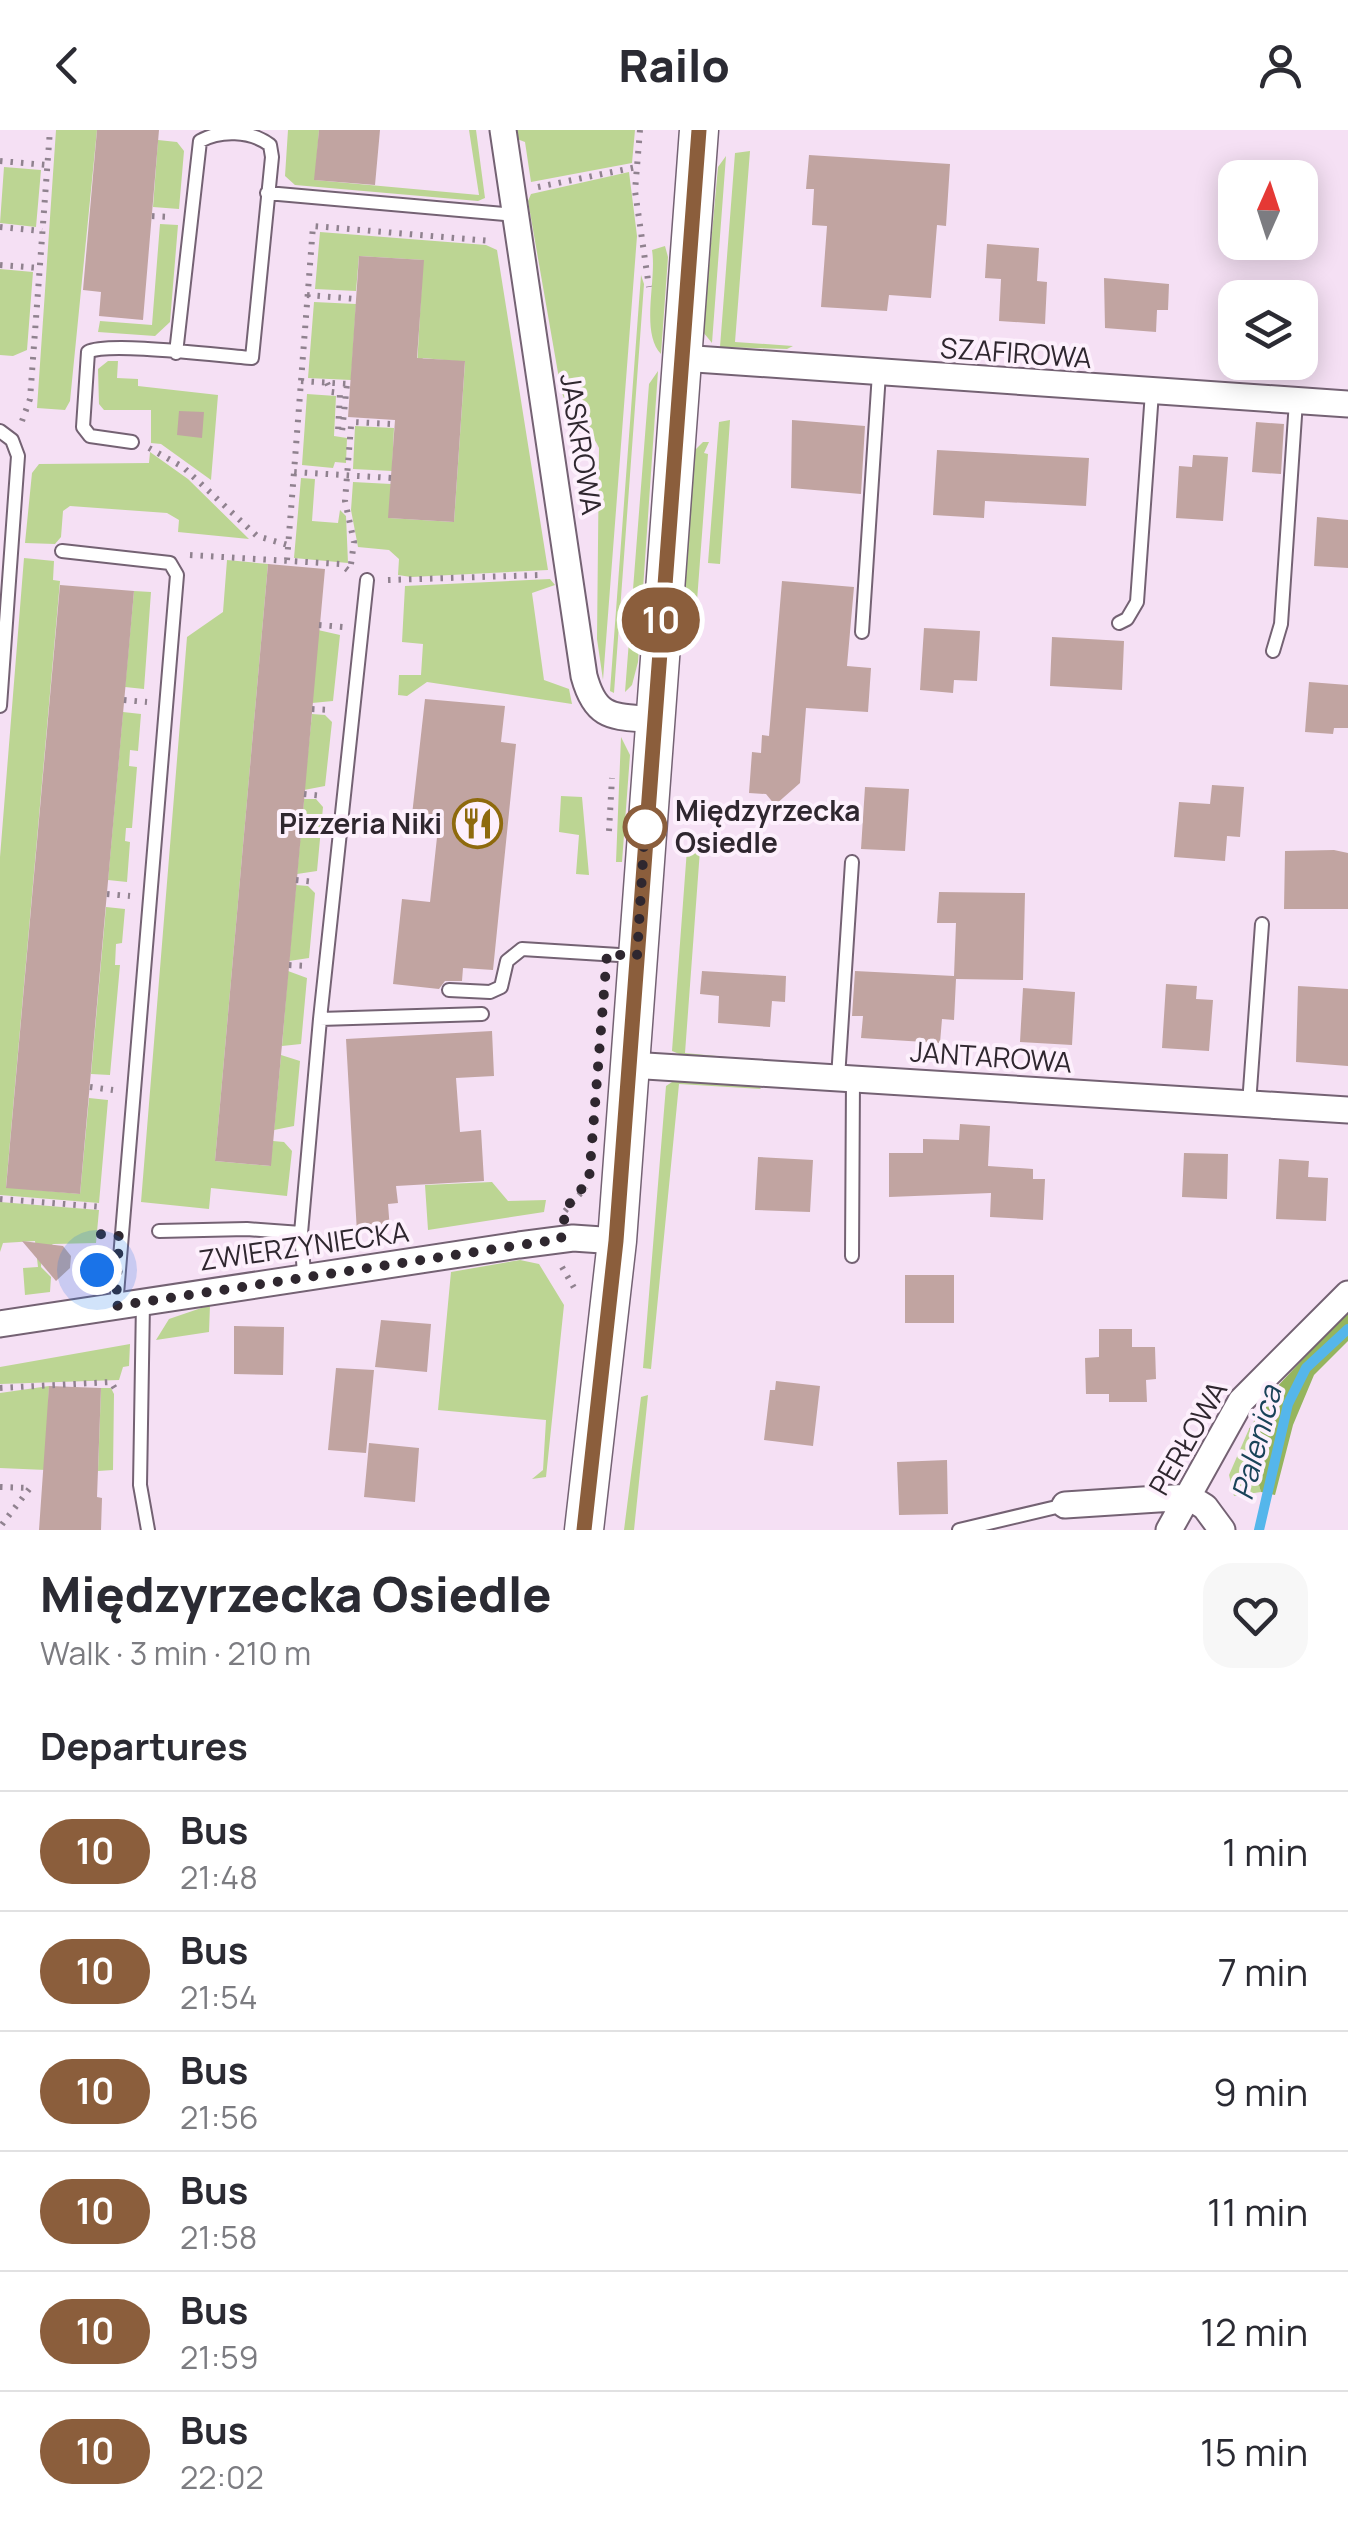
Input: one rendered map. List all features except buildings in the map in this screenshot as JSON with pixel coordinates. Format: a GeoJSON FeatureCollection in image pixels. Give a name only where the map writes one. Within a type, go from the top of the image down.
{"type":"FeatureCollection","features":[{"type":"Feature","properties":{"kind":"main road"},"geometry":{"type":"LineString","coordinates":[[584,1530],[616,1241],[637,956],[635,718],[681,358],[699,130]]}},
{"type":"Feature","properties":{"kind":"street","name":"JASKROWA"},"geometry":{"type":"LineString","coordinates":[[502,130],[589,693],[595,706],[635,718]]}},
{"type":"Feature","properties":{"kind":"street","name":"SZAFIROWA"},"geometry":{"type":"LineString","coordinates":[[681,358],[1348,404]]}},
{"type":"Feature","properties":{"kind":"street","name":"JANTAROWA"},"geometry":{"type":"LineString","coordinates":[[630,1064],[1348,1110]]}},
{"type":"Feature","properties":{"kind":"street","name":"ZWIERZYNIECKA"},"geometry":{"type":"LineString","coordinates":[[0,1324],[304,1274],[561,1239],[616,1241]]}},
{"type":"Feature","properties":{"kind":"street","name":"PERŁOWA"},"geometry":{"type":"LineString","coordinates":[[1169,1530],[1220,1432],[1241,1401],[1348,1294]]}},
{"type":"Feature","properties":{"kind":"street"},"geometry":{"type":"LineString","coordinates":[[1065,1505],[1189,1497],[1205,1507],[1222,1530]]}},
{"type":"Feature","properties":{"kind":"lane"},"geometry":{"type":"LineString","coordinates":[[132,442],[90,436],[82,426],[88,352],[103,347],[176,353],[252,358],[270,146],[252,134],[220,131],[200,141],[176,353]]}},
{"type":"Feature","properties":{"kind":"lane"},"geometry":{"type":"LineString","coordinates":[[267,193],[514,204]]}},
{"type":"Feature","properties":{"kind":"lane"},"geometry":{"type":"LineString","coordinates":[[862,632],[879,373]]}},
{"type":"Feature","properties":{"kind":"lane"},"geometry":{"type":"LineString","coordinates":[[1119,623],[1127,619],[1137,602],[1152,392]]}},
{"type":"Feature","properties":{"kind":"lane"},"geometry":{"type":"LineString","coordinates":[[1274,652],[1281,624],[1296,401]]}},
{"type":"Feature","properties":{"kind":"lane"},"geometry":{"type":"LineString","coordinates":[[0,706],[18,456],[6,435]]}},
{"type":"Feature","properties":{"kind":"lane"},"geometry":{"type":"LineString","coordinates":[[62,551],[170,563],[176,575],[116,1306]]}},
{"type":"Feature","properties":{"kind":"lane"},"geometry":{"type":"LineString","coordinates":[[304,1274],[301,1233],[320,1019],[367,580]]}},
{"type":"Feature","properties":{"kind":"lane"},"geometry":{"type":"LineString","coordinates":[[852,862],[845,1078],[852,1256]]}},
{"type":"Feature","properties":{"kind":"lane"},"geometry":{"type":"LineString","coordinates":[[1249,1104],[1262,924]]}},
{"type":"Feature","properties":{"kind":"lane"},"geometry":{"type":"LineString","coordinates":[[449,990],[490,992],[501,986],[507,961],[522,949],[637,956]]}},
{"type":"Feature","properties":{"kind":"lane"},"geometry":{"type":"LineString","coordinates":[[320,1019],[482,1014]]}},
{"type":"Feature","properties":{"kind":"lane"},"geometry":{"type":"LineString","coordinates":[[159,1231],[247,1228],[301,1233]]}},
{"type":"Feature","properties":{"kind":"lane"},"geometry":{"type":"LineString","coordinates":[[143,1302],[140,1484],[148,1530]]}},
{"type":"Feature","properties":{"kind":"lane"},"geometry":{"type":"LineString","coordinates":[[959,1530],[1065,1505]]}},
{"type":"Feature","properties":{"kind":"path"},"geometry":{"type":"LineString","coordinates":[[6,435],[30,399],[50,130]]}},
{"type":"Feature","properties":{"kind":"path"},"geometry":{"type":"LineString","coordinates":[[640,130],[635,191],[646,245],[648,301]]}},
{"type":"Feature","properties":{"kind":"path"},"geometry":{"type":"LineString","coordinates":[[0,161],[47,166]]}},
{"type":"Feature","properties":{"kind":"path"},"geometry":{"type":"LineString","coordinates":[[514,204],[637,168]]}},
{"type":"Feature","properties":{"kind":"path"},"geometry":{"type":"LineString","coordinates":[[287,560],[313,226],[520,243]]}},
{"type":"Feature","properties":{"kind":"path"},"geometry":{"type":"LineString","coordinates":[[0,227],[42,231]]}},
{"type":"Feature","properties":{"kind":"path"},"geometry":{"type":"LineString","coordinates":[[0,265],[39,268]]}},
{"type":"Feature","properties":{"kind":"path"},"geometry":{"type":"LineString","coordinates":[[307,296],[356,298]]}},
{"type":"Feature","properties":{"kind":"path"},"geometry":{"type":"LineString","coordinates":[[300,381],[349,384],[344,432],[339,432],[340,393],[331,392],[327,383]]}},
{"type":"Feature","properties":{"kind":"path"},"geometry":{"type":"LineString","coordinates":[[343,644],[354,542],[346,501],[354,422],[390,424]]}},
{"type":"Feature","properties":{"kind":"path"},"geometry":{"type":"LineString","coordinates":[[132,442],[164,453],[183,467],[257,536],[288,545]]}},
{"type":"Feature","properties":{"kind":"path"},"geometry":{"type":"LineString","coordinates":[[294,472],[391,478]]}},
{"type":"Feature","properties":{"kind":"path"},"geometry":{"type":"LineString","coordinates":[[171,553],[340,564],[348,574],[367,580],[571,573]]}},
{"type":"Feature","properties":{"kind":"path"},"geometry":{"type":"LineString","coordinates":[[319,625],[344,627]]}},
{"type":"Feature","properties":{"kind":"path"},"geometry":{"type":"LineString","coordinates":[[335,728],[338,694]]}},
{"type":"Feature","properties":{"kind":"path"},"geometry":{"type":"LineString","coordinates":[[124,700],[147,702]]}},
{"type":"Feature","properties":{"kind":"path"},"geometry":{"type":"LineString","coordinates":[[312,709],[336,711]]}},
{"type":"Feature","properties":{"kind":"path"},"geometry":{"type":"LineString","coordinates":[[610,842],[635,718]]}},
{"type":"Feature","properties":{"kind":"path"},"geometry":{"type":"LineString","coordinates":[[327,813],[330,779]]}},
{"type":"Feature","properties":{"kind":"path"},"geometry":{"type":"LineString","coordinates":[[304,794],[328,796]]}},
{"type":"Feature","properties":{"kind":"path"},"geometry":{"type":"LineString","coordinates":[[319,899],[322,865]]}},
{"type":"Feature","properties":{"kind":"path"},"geometry":{"type":"LineString","coordinates":[[107,894],[130,896]]}},
{"type":"Feature","properties":{"kind":"path"},"geometry":{"type":"LineString","coordinates":[[311,984],[314,950]]}},
{"type":"Feature","properties":{"kind":"path"},"geometry":{"type":"LineString","coordinates":[[90,1088],[114,1090]]}},
{"type":"Feature","properties":{"kind":"path"},"geometry":{"type":"LineString","coordinates":[[580,1297],[561,1265],[561,1239],[566,1208],[589,1180]]}},
{"type":"Feature","properties":{"kind":"path"},"geometry":{"type":"LineString","coordinates":[[0,1199],[104,1207],[101,1234],[119,1236]]}},
{"type":"Feature","properties":{"kind":"path"},"geometry":{"type":"LineString","coordinates":[[0,1388],[110,1382],[117,1392],[117,1410]]}},
{"type":"Feature","properties":{"kind":"path"},"geometry":{"type":"LineString","coordinates":[[0,1487],[30,1488],[0,1527]]}},
{"type":"Feature","properties":{"kind":"green space"},"geometry":{"type":"Polygon","coordinates":[[[56,130],[97,130],[70,401],[65,410],[37,408],[56,130]]]}},
{"type":"Feature","properties":{"kind":"green space"},"geometry":{"type":"Polygon","coordinates":[[[288,130],[319,130],[315,180],[479,195],[469,130],[476,130],[485,198],[478,201],[295,185],[285,176],[288,130]]]}},
{"type":"Feature","properties":{"kind":"green space"},"geometry":{"type":"Polygon","coordinates":[[[516,130],[635,130],[632,163],[531,182],[525,142],[517,139],[516,130]]]}},
{"type":"Feature","properties":{"kind":"green space"},"geometry":{"type":"Polygon","coordinates":[[[158,140],[177,142],[184,151],[179,209],[153,207],[158,140]]]}},
{"type":"Feature","properties":{"kind":"green space"},"geometry":{"type":"Polygon","coordinates":[[[750,151],[735,342],[793,346],[787,349],[720,347],[735,153],[750,151]]]}},
{"type":"Feature","properties":{"kind":"green space"},"geometry":{"type":"Polygon","coordinates":[[[726,156],[712,343],[703,332],[718,167],[726,156]]]}},
{"type":"Feature","properties":{"kind":"green space"},"geometry":{"type":"Polygon","coordinates":[[[4,167],[41,170],[36,227],[0,223],[4,167]]]}},
{"type":"Feature","properties":{"kind":"green space"},"geometry":{"type":"Polygon","coordinates":[[[629,172],[637,236],[603,680],[597,639],[599,448],[561,390],[528,201],[531,194],[629,172]]]}},
{"type":"Feature","properties":{"kind":"green space"},"geometry":{"type":"Polygon","coordinates":[[[160,224],[178,225],[170,322],[155,336],[98,332],[100,321],[152,325],[160,224]]]}},
{"type":"Feature","properties":{"kind":"green space"},"geometry":{"type":"Polygon","coordinates":[[[320,232],[486,245],[497,250],[548,570],[411,577],[398,575],[399,559],[389,550],[358,547],[351,510],[353,482],[391,484],[389,518],[454,522],[465,362],[423,358],[417,367],[423,260],[359,256],[356,291],[315,289],[320,232]]]}},
{"type":"Feature","properties":{"kind":"green space"},"geometry":{"type":"Polygon","coordinates":[[[665,246],[668,257],[661,354],[651,333],[652,250],[665,246]]]}},
{"type":"Feature","properties":{"kind":"green space"},"geometry":{"type":"Polygon","coordinates":[[[0,269],[33,272],[27,350],[13,356],[0,355],[0,269]]]}},
{"type":"Feature","properties":{"kind":"green space"},"geometry":{"type":"Polygon","coordinates":[[[641,275],[644,284],[614,693],[610,691],[641,275]]]}},
{"type":"Feature","properties":{"kind":"green space"},"geometry":{"type":"Polygon","coordinates":[[[314,302],[356,304],[351,380],[308,378],[314,302]]]}},
{"type":"Feature","properties":{"kind":"green space"},"geometry":{"type":"Polygon","coordinates":[[[108,361],[118,361],[117,378],[138,379],[138,386],[218,395],[211,480],[161,444],[151,443],[151,410],[104,410],[99,404],[98,369],[108,361]]]}},
{"type":"Feature","properties":{"kind":"green space"},"geometry":{"type":"Polygon","coordinates":[[[658,371],[638,662],[632,685],[625,692],[649,384],[658,371]]]}},
{"type":"Feature","properties":{"kind":"green space"},"geometry":{"type":"Polygon","coordinates":[[[307,394],[336,396],[334,436],[347,438],[346,463],[335,462],[333,468],[302,465],[307,394]]]}},
{"type":"Feature","properties":{"kind":"green space"},"geometry":{"type":"Polygon","coordinates":[[[730,420],[720,564],[708,563],[719,422],[730,420]]]}},
{"type":"Feature","properties":{"kind":"green space"},"geometry":{"type":"Polygon","coordinates":[[[355,426],[394,428],[392,471],[353,469],[355,426]]]}},
{"type":"Feature","properties":{"kind":"green space"},"geometry":{"type":"Polygon","coordinates":[[[709,442],[704,453],[708,454],[697,601],[684,589],[695,450],[709,442]]]}},
{"type":"Feature","properties":{"kind":"green space"},"geometry":{"type":"Polygon","coordinates":[[[150,452],[188,479],[249,539],[178,532],[179,520],[167,513],[70,506],[63,511],[61,537],[55,544],[25,543],[32,473],[39,464],[149,463],[150,452]]]}},
{"type":"Feature","properties":{"kind":"green space"},"geometry":{"type":"Polygon","coordinates":[[[301,478],[315,479],[312,521],[338,523],[340,510],[346,516],[348,563],[294,558],[301,478]]]}},
{"type":"Feature","properties":{"kind":"green space"},"geometry":{"type":"Polygon","coordinates":[[[24,558],[54,561],[53,580],[60,581],[6,1187],[80,1194],[89,1098],[108,1100],[99,1203],[0,1195],[0,857],[24,558]]]}},
{"type":"Feature","properties":{"kind":"green space"},"geometry":{"type":"Polygon","coordinates":[[[227,560],[268,564],[215,1161],[270,1166],[273,1141],[284,1142],[292,1151],[287,1196],[211,1188],[209,1209],[141,1202],[187,637],[223,612],[227,560]]]}},
{"type":"Feature","properties":{"kind":"green space"},"geometry":{"type":"Polygon","coordinates":[[[550,579],[555,585],[532,593],[544,680],[569,689],[572,704],[427,682],[407,696],[398,695],[399,675],[421,675],[423,644],[402,642],[405,586],[550,579]]]}},
{"type":"Feature","properties":{"kind":"green space"},"geometry":{"type":"Polygon","coordinates":[[[134,591],[151,592],[144,689],[125,687],[134,591]]]}},
{"type":"Feature","properties":{"kind":"green space"},"geometry":{"type":"Polygon","coordinates":[[[318,630],[340,635],[333,701],[312,703],[318,630]]]}},
{"type":"Feature","properties":{"kind":"green space"},"geometry":{"type":"Polygon","coordinates":[[[123,712],[141,714],[138,751],[130,750],[129,766],[137,767],[132,828],[126,828],[125,841],[130,842],[127,882],[108,880],[123,712]]]}},
{"type":"Feature","properties":{"kind":"green space"},"geometry":{"type":"Polygon","coordinates":[[[312,714],[325,715],[332,722],[325,786],[304,790],[312,714]]]}},
{"type":"Feature","properties":{"kind":"green space"},"geometry":{"type":"Polygon","coordinates":[[[621,737],[630,755],[622,862],[616,862],[621,737]]]}},
{"type":"Feature","properties":{"kind":"green space"},"geometry":{"type":"Polygon","coordinates":[[[561,796],[582,797],[589,875],[576,874],[579,835],[559,832],[561,796]]]}},
{"type":"Feature","properties":{"kind":"green space"},"geometry":{"type":"Polygon","coordinates":[[[304,799],[316,799],[323,807],[317,871],[297,874],[304,799]]]}},
{"type":"Feature","properties":{"kind":"green space"},"geometry":{"type":"Polygon","coordinates":[[[687,849],[700,850],[685,1053],[791,1063],[684,1056],[672,1051],[687,849]]]}},
{"type":"Feature","properties":{"kind":"green space"},"geometry":{"type":"Polygon","coordinates":[[[296,885],[308,886],[315,893],[309,958],[289,961],[296,885]]]}},
{"type":"Feature","properties":{"kind":"green space"},"geometry":{"type":"Polygon","coordinates":[[[106,907],[125,909],[122,943],[116,944],[115,965],[120,965],[110,1075],[91,1074],[106,907]]]}},
{"type":"Feature","properties":{"kind":"green space"},"geometry":{"type":"Polygon","coordinates":[[[288,971],[307,978],[301,1044],[282,1046],[288,971]]]}},
{"type":"Feature","properties":{"kind":"green space"},"geometry":{"type":"Polygon","coordinates":[[[281,1055],[300,1061],[294,1126],[274,1130],[281,1055]]]}},
{"type":"Feature","properties":{"kind":"green space"},"geometry":{"type":"Polygon","coordinates":[[[675,1080],[758,1085],[761,1089],[679,1084],[651,1369],[643,1368],[666,1086],[675,1080]]]}},
{"type":"Feature","properties":{"kind":"green space"},"geometry":{"type":"Polygon","coordinates":[[[492,1182],[508,1201],[546,1200],[544,1212],[428,1230],[425,1185],[492,1182]]]}},
{"type":"Feature","properties":{"kind":"green space"},"geometry":{"type":"Polygon","coordinates":[[[0,1202],[99,1210],[96,1243],[53,1244],[42,1253],[41,1267],[51,1277],[50,1292],[25,1295],[23,1268],[38,1267],[35,1241],[3,1243],[0,1252],[0,1202]]]}},
{"type":"Feature","properties":{"kind":"green space"},"geometry":{"type":"Polygon","coordinates":[[[520,1260],[539,1264],[564,1305],[546,1477],[532,1479],[543,1470],[546,1420],[438,1410],[451,1272],[520,1260]]]}},
{"type":"Feature","properties":{"kind":"green space"},"geometry":{"type":"Polygon","coordinates":[[[210,1305],[209,1332],[156,1340],[169,1319],[210,1305]]]}},
{"type":"Feature","properties":{"kind":"green space"},"geometry":{"type":"Polygon","coordinates":[[[1348,1311],[1348,1341],[1314,1375],[1293,1425],[1275,1495],[1261,1492],[1256,1475],[1265,1446],[1249,1429],[1274,1390],[1348,1311]]]}},
{"type":"Feature","properties":{"kind":"green space"},"geometry":{"type":"Polygon","coordinates":[[[130,1344],[129,1366],[123,1367],[119,1380],[0,1384],[0,1367],[130,1344]]]}},
{"type":"Feature","properties":{"kind":"green space"},"geometry":{"type":"Polygon","coordinates":[[[49,1386],[46,1470],[0,1468],[0,1393],[49,1386]]]}},
{"type":"Feature","properties":{"kind":"green space"},"geometry":{"type":"Polygon","coordinates":[[[101,1388],[111,1388],[114,1394],[113,1470],[98,1471],[101,1388]]]}},
{"type":"Feature","properties":{"kind":"green space"},"geometry":{"type":"Polygon","coordinates":[[[648,1395],[634,1530],[624,1530],[641,1397],[648,1395]]]}},
{"type":"Feature","properties":{"kind":"green space"},"geometry":{"type":"Polygon","coordinates":[[[1249,1429],[1265,1446],[1256,1475],[1261,1492],[1234,1496],[1229,1475],[1249,1429]]]}},
{"type":"Feature","properties":{"kind":"waterway","name":"Palenica"},"geometry":{"type":"LineString","coordinates":[[1259,1530],[1288,1404],[1306,1368],[1348,1329]]}},
{"type":"Feature","properties":{"kind":"bus line","name":"10"},"geometry":{"type":"LineString","coordinates":[[584,1530],[616,1241],[699,130]]}},
{"type":"Feature","properties":{"kind":"place","name":"Pizzeria Niki"},"geometry":{"type":"Point","coordinates":[477,824]}},
{"type":"Feature","properties":{"kind":"place","name":"Międzyrzecka Osiedle"},"geometry":{"type":"Point","coordinates":[645,827]}},
{"type":"Feature","properties":{"kind":"route"},"geometry":{"type":"LineString","coordinates":[[97,1270],[101,1234],[119,1236],[116,1306],[304,1274],[561,1239],[566,1208],[589,1180],[607,954],[637,956],[645,827]]}}]}
